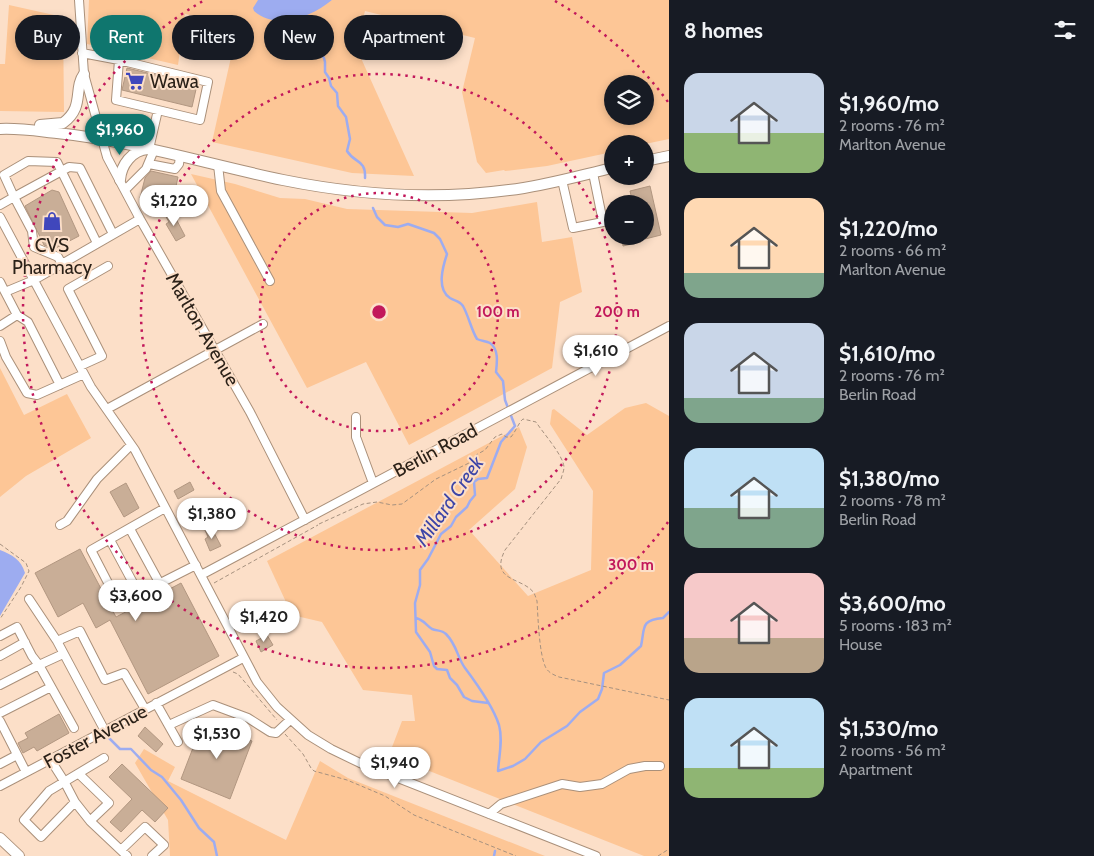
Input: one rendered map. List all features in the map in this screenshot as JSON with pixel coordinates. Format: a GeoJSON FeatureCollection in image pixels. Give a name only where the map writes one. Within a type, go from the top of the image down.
{"type":"FeatureCollection","features":[{"type":"Feature","properties":{"kind":"main road"},"geometry":{"type":"LineString","coordinates":[[22,129],[35,125],[57,125],[66,121],[73,113],[78,102],[81,77],[84,74]]}},
{"type":"Feature","properties":{"kind":"main road"},"geometry":{"type":"LineString","coordinates":[[0,129],[22,129],[102,139],[284,180],[375,193],[464,195],[510,190],[604,170]]}},
{"type":"Feature","properties":{"kind":"main road"},"geometry":{"type":"LineString","coordinates":[[120,180],[120,172],[124,163],[144,149],[152,150]]}},
{"type":"Feature","properties":{"kind":"main road"},"geometry":{"type":"LineString","coordinates":[[654,159],[669,156]]}},
{"type":"Feature","properties":{"kind":"main road"},"geometry":{"type":"LineString","coordinates":[[0,838],[19,856]]}},
{"type":"Feature","properties":{"kind":"street","name":"Marlton Avenue"},"geometry":{"type":"LineString","coordinates":[[79,0],[84,74],[107,157],[140,219],[250,412],[305,520]]}},
{"type":"Feature","properties":{"kind":"street"},"geometry":{"type":"LineString","coordinates":[[82,53],[90,55]]}},
{"type":"Feature","properties":{"kind":"street"},"geometry":{"type":"LineString","coordinates":[[119,60],[208,82],[200,120],[116,100],[119,60]]}},
{"type":"Feature","properties":{"kind":"street"},"geometry":{"type":"LineString","coordinates":[[125,190],[144,173],[149,164],[158,110]]}},
{"type":"Feature","properties":{"kind":"street"},"geometry":{"type":"LineString","coordinates":[[149,164],[175,169],[179,164],[180,156]]}},
{"type":"Feature","properties":{"kind":"street"},"geometry":{"type":"LineString","coordinates":[[62,264],[58,257],[34,247],[32,231],[4,175],[28,161],[57,162],[97,243]]}},
{"type":"Feature","properties":{"kind":"street"},"geometry":{"type":"LineString","coordinates":[[218,165],[221,191],[270,281]]}},
{"type":"Feature","properties":{"kind":"street"},"geometry":{"type":"LineString","coordinates":[[0,205],[69,167],[80,168],[113,234]]}},
{"type":"Feature","properties":{"kind":"street"},"geometry":{"type":"LineString","coordinates":[[562,180],[572,228],[603,222],[593,173]]}},
{"type":"Feature","properties":{"kind":"street"},"geometry":{"type":"LineString","coordinates":[[0,217],[84,374],[131,445],[243,658],[257,682],[277,707],[308,735],[331,750],[596,856]]}},
{"type":"Feature","properties":{"kind":"street"},"geometry":{"type":"LineString","coordinates":[[5,292],[34,280],[140,219]]}},
{"type":"Feature","properties":{"kind":"street"},"geometry":{"type":"LineString","coordinates":[[80,366],[102,356],[68,289],[108,266]]}},
{"type":"Feature","properties":{"kind":"street"},"geometry":{"type":"LineString","coordinates":[[0,282],[18,315],[28,322],[60,385]]}},
{"type":"Feature","properties":{"kind":"street"},"geometry":{"type":"LineString","coordinates":[[0,326],[18,315]]}},
{"type":"Feature","properties":{"kind":"street"},"geometry":{"type":"LineString","coordinates":[[107,409],[263,324]]}},
{"type":"Feature","properties":{"kind":"street","name":"Berlin Road"},"geometry":{"type":"LineString","coordinates":[[201,575],[669,326]]}},
{"type":"Feature","properties":{"kind":"street"},"geometry":{"type":"LineString","coordinates":[[0,341],[6,357],[27,392],[37,395],[84,374]]}},
{"type":"Feature","properties":{"kind":"street"},"geometry":{"type":"LineString","coordinates":[[356,417],[356,437],[373,483]]}},
{"type":"Feature","properties":{"kind":"street"},"geometry":{"type":"LineString","coordinates":[[60,525],[67,521],[97,479],[131,445]]}},
{"type":"Feature","properties":{"kind":"street"},"geometry":{"type":"LineString","coordinates":[[165,508],[91,550],[119,604],[196,566]]}},
{"type":"Feature","properties":{"kind":"street"},"geometry":{"type":"LineString","coordinates":[[130,528],[160,584]]}},
{"type":"Feature","properties":{"kind":"street"},"geometry":{"type":"LineString","coordinates":[[110,540],[139,594]]}},
{"type":"Feature","properties":{"kind":"street"},"geometry":{"type":"LineString","coordinates":[[27,595],[57,642],[105,731]]}},
{"type":"Feature","properties":{"kind":"street"},"geometry":{"type":"LineString","coordinates":[[0,636],[17,627],[74,728]]}},
{"type":"Feature","properties":{"kind":"street"},"geometry":{"type":"LineString","coordinates":[[57,642],[80,631],[105,680],[124,672],[146,709]]}},
{"type":"Feature","properties":{"kind":"street"},"geometry":{"type":"LineString","coordinates":[[0,656],[25,642]]}},
{"type":"Feature","properties":{"kind":"street"},"geometry":{"type":"LineString","coordinates":[[0,685],[63,654]]}},
{"type":"Feature","properties":{"kind":"street","name":"Foster Avenue"},"geometry":{"type":"LineString","coordinates":[[0,786],[243,658]]}},
{"type":"Feature","properties":{"kind":"street"},"geometry":{"type":"LineString","coordinates":[[0,713],[51,687]]}},
{"type":"Feature","properties":{"kind":"street"},"geometry":{"type":"LineString","coordinates":[[156,703],[178,742]]}},
{"type":"Feature","properties":{"kind":"street"},"geometry":{"type":"LineString","coordinates":[[169,725],[213,705],[248,718],[270,732],[276,733],[290,720]]}},
{"type":"Feature","properties":{"kind":"street"},"geometry":{"type":"LineString","coordinates":[[0,721],[26,772]]}},
{"type":"Feature","properties":{"kind":"street"},"geometry":{"type":"LineString","coordinates":[[0,764],[17,755]]}},
{"type":"Feature","properties":{"kind":"street"},"geometry":{"type":"LineString","coordinates":[[75,802],[41,838],[24,820],[49,791],[104,758]]}},
{"type":"Feature","properties":{"kind":"street"},"geometry":{"type":"LineString","coordinates":[[50,759],[75,802],[90,821],[124,853],[145,827],[164,845],[152,856]]}},
{"type":"Feature","properties":{"kind":"street"},"geometry":{"type":"LineString","coordinates":[[489,814],[501,804],[562,784],[580,787],[602,784],[629,769],[660,766]]}},
{"type":"Feature","properties":{"kind":"street"},"geometry":{"type":"LineString","coordinates":[[79,774],[108,803],[90,821]]}},
{"type":"Feature","properties":{"kind":"path"},"geometry":{"type":"LineString","coordinates":[[207,587],[318,524],[363,504],[377,502],[392,505],[402,504],[436,479],[470,463],[476,455],[485,450],[495,437],[502,434],[512,437],[518,430],[520,421],[523,419],[531,420],[536,422],[564,466],[561,479],[505,550],[501,561],[504,572],[509,578],[534,593],[537,601],[542,651],[546,668],[559,677],[669,700]]}},
{"type":"Feature","properties":{"kind":"path"},"geometry":{"type":"LineString","coordinates":[[314,515],[318,524]]}},
{"type":"Feature","properties":{"kind":"path"},"geometry":{"type":"LineString","coordinates":[[0,544],[26,564],[29,571],[0,619]]}},
{"type":"Feature","properties":{"kind":"path"},"geometry":{"type":"LineString","coordinates":[[21,587],[27,595]]}},
{"type":"Feature","properties":{"kind":"path"},"geometry":{"type":"LineString","coordinates":[[232,672],[238,674],[278,721],[286,737],[303,754],[310,768],[314,771],[347,780],[385,796],[414,816],[516,856]]}},
{"type":"Feature","properties":{"kind":"path"},"geometry":{"type":"LineString","coordinates":[[658,856],[669,849]]}},
{"type":"Feature","properties":{"kind":"shaded area"},"geometry":{"type":"Polygon","coordinates":[[[89,0],[258,0],[259,15],[332,0],[669,0],[669,139],[654,142],[654,135],[604,135],[604,154],[547,166],[486,173],[477,162],[462,92],[475,38],[463,35],[463,15],[381,15],[365,11],[364,15],[344,15],[344,60],[362,60],[414,176],[352,173],[212,142],[230,60],[254,60],[254,15],[172,15],[172,60],[179,60],[178,65],[156,60],[162,60],[162,15],[90,15],[90,45],[87,44],[89,0]]]}},
{"type":"Feature","properties":{"kind":"shaded area"},"geometry":{"type":"Polygon","coordinates":[[[9,5],[54,15],[15,15],[15,60],[63,60],[64,112],[0,111],[0,64],[5,64],[9,5]]]}},
{"type":"Feature","properties":{"kind":"shaded area"},"geometry":{"type":"Polygon","coordinates":[[[191,174],[235,184],[280,198],[305,199],[347,209],[472,213],[537,202],[542,242],[572,237],[582,292],[560,302],[552,368],[409,445],[366,362],[307,388],[191,174]]]}},
{"type":"Feature","properties":{"kind":"shaded area"},"geometry":{"type":"Polygon","coordinates":[[[0,368],[24,415],[67,394],[91,438],[26,476],[0,497],[0,368]]]}},
{"type":"Feature","properties":{"kind":"shaded area"},"geometry":{"type":"Polygon","coordinates":[[[646,403],[669,416],[669,856],[644,856],[389,755],[402,721],[415,721],[412,695],[363,690],[322,622],[292,615],[267,561],[519,427],[527,447],[515,489],[469,530],[528,596],[591,570],[593,491],[550,424],[552,410],[554,409],[587,435],[625,408],[646,403]]]}},
{"type":"Feature","properties":{"kind":"shaded area"},"geometry":{"type":"Polygon","coordinates":[[[144,749],[175,767],[168,781],[286,840],[320,761],[348,778],[545,856],[170,856],[168,820],[135,763],[144,749]]]}},
{"type":"Feature","properties":{"kind":"water"},"geometry":{"type":"Polygon","coordinates":[[[258,0],[332,0],[306,15],[264,15],[264,17],[254,11],[253,8],[258,0]]]}},
{"type":"Feature","properties":{"kind":"water"},"geometry":{"type":"Polygon","coordinates":[[[0,550],[16,558],[25,573],[0,616],[0,550]]]}},
{"type":"Feature","properties":{"kind":"building"},"geometry":{"type":"Polygon","coordinates":[[[127,68],[197,85],[192,107],[122,90],[127,68]]]}},
{"type":"Feature","properties":{"kind":"building"},"geometry":{"type":"Polygon","coordinates":[[[151,171],[178,177],[172,205],[140,198],[145,178],[151,171]]]}},
{"type":"Feature","properties":{"kind":"building"},"geometry":{"type":"Polygon","coordinates":[[[650,186],[652,195],[631,195],[630,191],[650,186]]]}},
{"type":"Feature","properties":{"kind":"building","name":"CVS Pharmacy"},"geometry":{"type":"Polygon","coordinates":[[[52,190],[59,192],[79,236],[54,249],[44,245],[25,206],[52,190]]]}},
{"type":"Feature","properties":{"kind":"building"},"geometry":{"type":"Polygon","coordinates":[[[654,204],[661,235],[654,237],[654,204]]]}},
{"type":"Feature","properties":{"kind":"building"},"geometry":{"type":"Polygon","coordinates":[[[172,211],[185,236],[176,241],[166,224],[169,222],[165,215],[172,211]]]}},
{"type":"Feature","properties":{"kind":"building"},"geometry":{"type":"Polygon","coordinates":[[[190,482],[194,490],[178,499],[174,491],[190,482]]]}},
{"type":"Feature","properties":{"kind":"building"},"geometry":{"type":"Polygon","coordinates":[[[126,483],[139,508],[124,517],[110,492],[126,483]]]}},
{"type":"Feature","properties":{"kind":"building"},"geometry":{"type":"Polygon","coordinates":[[[211,527],[221,546],[210,551],[205,539],[208,537],[205,530],[211,527]]]}},
{"type":"Feature","properties":{"kind":"building"},"geometry":{"type":"Polygon","coordinates":[[[80,549],[116,617],[181,583],[219,656],[148,694],[110,620],[96,628],[83,603],[58,617],[35,573],[80,549]]]}},
{"type":"Feature","properties":{"kind":"building"},"geometry":{"type":"Polygon","coordinates":[[[267,635],[273,645],[261,652],[256,641],[267,635]]]}},
{"type":"Feature","properties":{"kind":"building"},"geometry":{"type":"Polygon","coordinates":[[[59,714],[69,733],[37,751],[34,747],[23,753],[18,743],[28,738],[25,733],[59,714]]]}},
{"type":"Feature","properties":{"kind":"building"},"geometry":{"type":"Polygon","coordinates":[[[203,722],[252,741],[230,799],[181,779],[203,722]]]}},
{"type":"Feature","properties":{"kind":"building"},"geometry":{"type":"Polygon","coordinates":[[[145,727],[163,744],[156,752],[138,736],[145,727]]]}},
{"type":"Feature","properties":{"kind":"building"},"geometry":{"type":"Polygon","coordinates":[[[122,764],[168,808],[155,822],[142,810],[121,832],[110,822],[132,799],[109,777],[122,764]]]}},
{"type":"Feature","properties":{"kind":"waterway","name":"Millard Creek"},"geometry":{"type":"LineString","coordinates":[[324,60],[325,72],[331,86],[337,93],[338,106],[346,117],[350,139],[347,151],[362,165],[365,178]]}},
{"type":"Feature","properties":{"kind":"waterway","name":"Millard Creek"},"geometry":{"type":"LineString","coordinates":[[373,208],[377,217],[385,225],[398,227],[408,224],[434,233],[440,239],[447,254],[442,277],[443,289],[450,298],[463,306],[477,339],[490,343],[495,349],[497,356],[496,372],[503,381],[505,400],[515,426],[501,442],[487,478],[478,479],[474,482],[475,495],[467,507],[456,517],[451,526],[441,534],[420,570],[420,585],[415,603],[416,632],[430,652],[434,666],[437,669],[447,670],[450,678],[464,697],[472,701],[488,703]]}},
{"type":"Feature","properties":{"kind":"waterway"},"geometry":{"type":"LineString","coordinates":[[416,618],[450,638],[462,664],[493,710],[501,736],[498,771],[513,766],[525,759],[541,742],[567,726],[580,712],[598,699],[602,689],[604,673],[620,665],[641,646],[647,623],[663,618],[669,612]]}},
{"type":"Feature","properties":{"kind":"waterway"},"geometry":{"type":"LineString","coordinates":[[109,738],[120,749],[131,749],[151,770],[162,777],[181,800],[199,828],[214,842],[217,856]]}},
{"type":"Feature","properties":{"kind":"waterway","name":"Millard Creek"},"geometry":{"type":"LineString","coordinates":[[494,856],[495,851]]}},
{"type":"Feature","properties":{"kind":"place","name":"Wawa"},"geometry":{"type":"Point","coordinates":[135,81]}},
{"type":"Feature","properties":{"kind":"place","name":"CVS Pharmacy"},"geometry":{"type":"Point","coordinates":[52,221]}}]}
